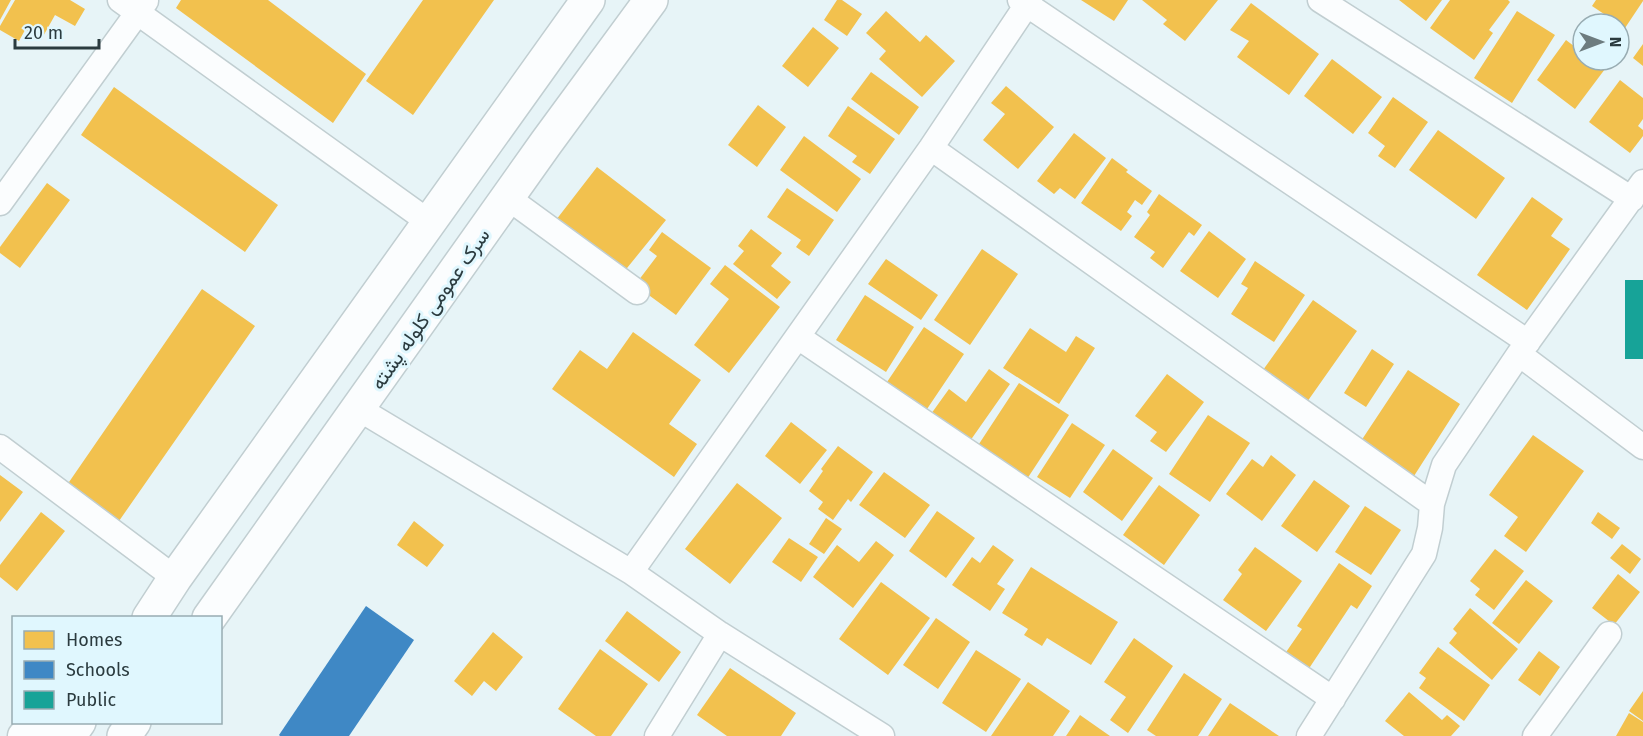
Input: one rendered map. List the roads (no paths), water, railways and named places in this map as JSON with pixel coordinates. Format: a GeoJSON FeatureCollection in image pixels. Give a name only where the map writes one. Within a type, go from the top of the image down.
{"type":"FeatureCollection","features":[{"type":"Feature","properties":{"kind":"main road"},"geometry":{"type":"LineString","coordinates":[[150,616],[175,578],[588,0]]}},
{"type":"Feature","properties":{"kind":"main road","name":"سرک عمومی کلوله پشته"},"geometry":{"type":"LineString","coordinates":[[210,616],[651,0]]}},
{"type":"Feature","properties":{"kind":"main road"},"geometry":{"type":"LineString","coordinates":[[69,736],[78,724]]}},
{"type":"Feature","properties":{"kind":"street"},"geometry":{"type":"LineString","coordinates":[[1310,736],[1424,554],[1430,528],[1432,504],[1444,465],[1523,348],[1637,190],[1320,0]]}},
{"type":"Feature","properties":{"kind":"street"},"geometry":{"type":"LineString","coordinates":[[631,572],[931,148],[1025,2],[1523,348],[1643,447]]}},
{"type":"Feature","properties":{"kind":"street"},"geometry":{"type":"LineString","coordinates":[[0,203],[135,4],[429,222]]}},
{"type":"Feature","properties":{"kind":"street"},"geometry":{"type":"LineString","coordinates":[[931,148],[1432,504]]}},
{"type":"Feature","properties":{"kind":"street"},"geometry":{"type":"LineString","coordinates":[[508,198],[637,292]]}},
{"type":"Feature","properties":{"kind":"street"},"geometry":{"type":"LineString","coordinates":[[798,337],[1333,699]]}},
{"type":"Feature","properties":{"kind":"street"},"geometry":{"type":"LineString","coordinates":[[359,409],[631,572],[720,634],[882,736]]}},
{"type":"Feature","properties":{"kind":"street"},"geometry":{"type":"LineString","coordinates":[[0,447],[175,578]]}},
{"type":"Feature","properties":{"kind":"street"},"geometry":{"type":"LineString","coordinates":[[657,736],[720,634]]}},
{"type":"Feature","properties":{"kind":"street"},"geometry":{"type":"LineString","coordinates":[[1535,736],[1609,634]]}},
{"type":"Feature","properties":{"kind":"street"},"geometry":{"type":"LineString","coordinates":[[23,736],[48,724]]}}]}
